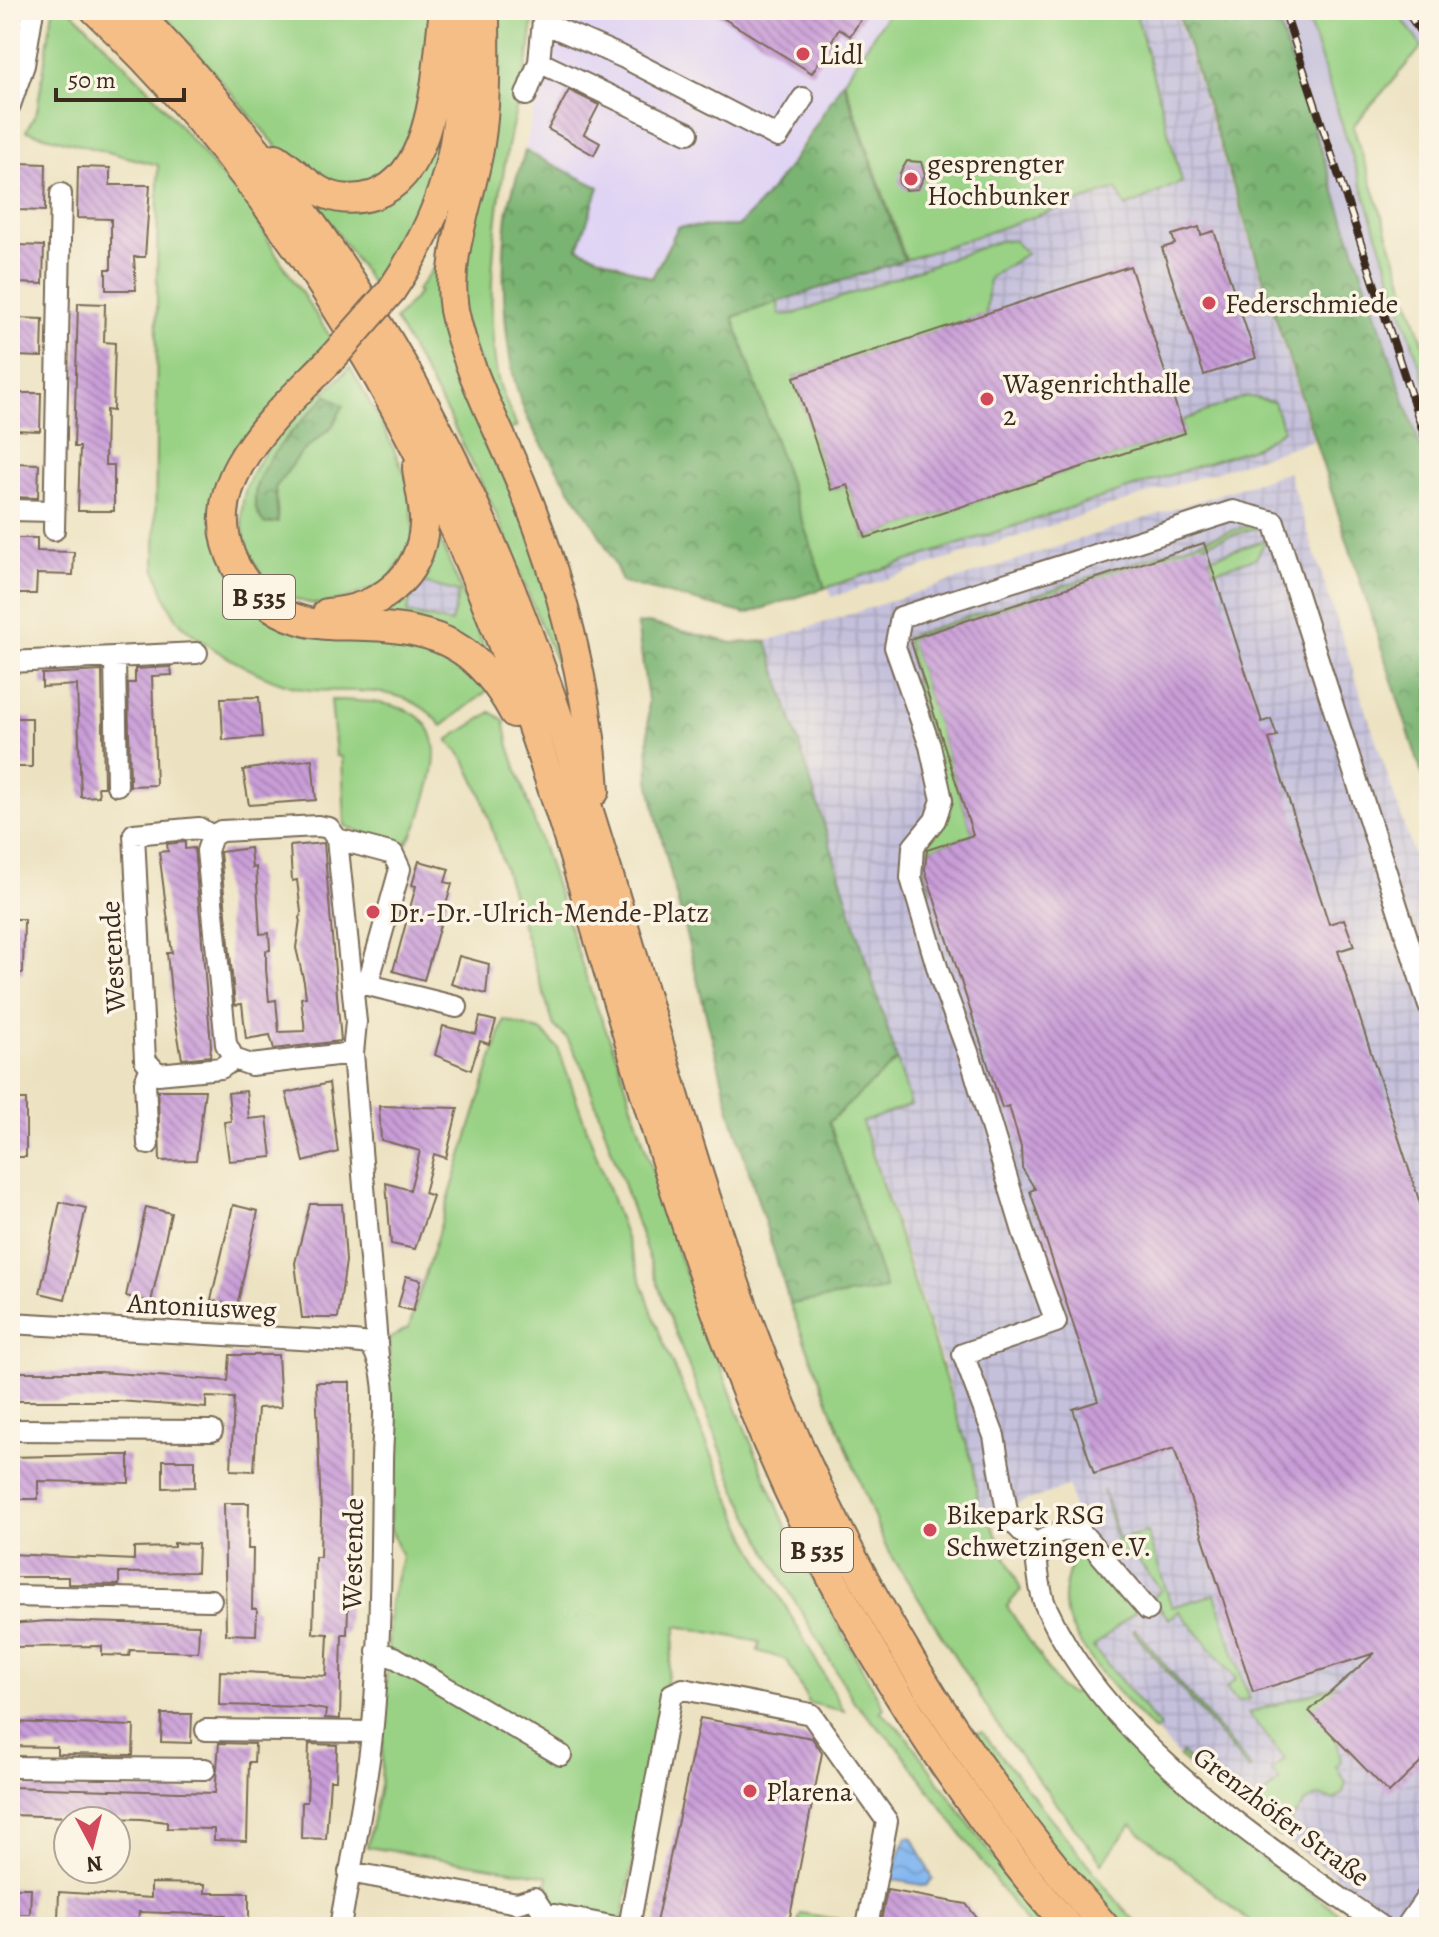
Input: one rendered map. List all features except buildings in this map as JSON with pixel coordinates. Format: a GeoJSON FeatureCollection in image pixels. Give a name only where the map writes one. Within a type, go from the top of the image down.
{"type":"FeatureCollection","features":[{"type":"Feature","properties":{"kind":"highway","name":"B 535"},"geometry":{"type":"LineString","coordinates":[[95,10],[173,92],[264,203],[333,303],[413,444],[457,533],[493,621],[549,777],[696,1255],[750,1401],[795,1505],[844,1602],[917,1726],[963,1796],[1068,1927]]}},
{"type":"Feature","properties":{"kind":"highway","name":"B 535"},"geometry":{"type":"LineString","coordinates":[[134,10],[250,141],[357,290],[452,456],[524,623],[598,836],[719,1235],[763,1358],[816,1486],[879,1607],[953,1730],[1048,1860],[1105,1927]]}},
{"type":"Feature","properties":{"kind":"highway","name":"B 535"},"geometry":{"type":"LineString","coordinates":[[250,141],[327,194],[360,198],[391,186],[415,160],[424,138],[444,10]]}},
{"type":"Feature","properties":{"kind":"highway","name":"B 535"},"geometry":{"type":"LineString","coordinates":[[394,297],[426,234],[452,166],[460,112],[463,10]]}},
{"type":"Feature","properties":{"kind":"highway","name":"B 535"},"geometry":{"type":"LineString","coordinates":[[485,10],[482,131],[454,268],[455,314],[523,488],[555,581],[578,676],[594,771],[598,836]]}},
{"type":"Feature","properties":{"kind":"highway","name":"B 535"},"geometry":{"type":"LineString","coordinates":[[413,444],[424,526],[417,556],[397,586],[367,605],[348,612],[307,612],[290,604],[256,578],[242,556],[236,536],[235,515],[244,479],[262,448],[336,361],[433,259],[466,202]]}},
{"type":"Feature","properties":{"kind":"highway","name":"B 535"},"geometry":{"type":"LineString","coordinates":[[336,361],[251,445],[236,469],[225,501],[224,522],[227,546],[237,569],[265,602],[302,621],[415,630],[468,653],[496,682],[549,777]]}},
{"type":"Feature","properties":{"kind":"street"},"geometry":{"type":"LineString","coordinates":[[10,105],[24,65],[33,10]]}},
{"type":"Feature","properties":{"kind":"street"},"geometry":{"type":"LineString","coordinates":[[526,95],[539,62],[544,16],[778,137],[803,98]]}},
{"type":"Feature","properties":{"kind":"street"},"geometry":{"type":"LineString","coordinates":[[539,62],[688,133]]}},
{"type":"Feature","properties":{"kind":"street"},"geometry":{"type":"LineString","coordinates":[[10,510],[54,521],[61,194]]}},
{"type":"Feature","properties":{"kind":"street"},"geometry":{"type":"LineString","coordinates":[[1148,1610],[1081,1532],[1063,1530],[1034,1544],[1008,1517],[994,1436],[963,1354],[1056,1322],[911,878],[913,847],[935,820],[942,800],[930,746],[895,647],[901,617],[1233,511],[1274,522],[1429,1006]]}},
{"type":"Feature","properties":{"kind":"street"},"geometry":{"type":"LineString","coordinates":[[10,662],[197,653]]}},
{"type":"Feature","properties":{"kind":"street"},"geometry":{"type":"LineString","coordinates":[[115,657],[117,785]]}},
{"type":"Feature","properties":{"kind":"street","name":"Westende"},"geometry":{"type":"LineString","coordinates":[[151,1067],[145,1060],[134,834],[199,828],[212,836],[221,831],[329,828],[337,839],[360,982]]}},
{"type":"Feature","properties":{"kind":"street"},"geometry":{"type":"LineString","coordinates":[[212,836],[207,851],[226,1044],[234,1059],[251,1065],[353,1053]]}},
{"type":"Feature","properties":{"kind":"street","name":"Westende"},"geometry":{"type":"LineString","coordinates":[[337,839],[393,854],[400,869],[360,982],[353,1053],[379,1359],[381,1572],[372,1732],[362,1810],[340,1927]]}},
{"type":"Feature","properties":{"kind":"street"},"geometry":{"type":"LineString","coordinates":[[360,982],[457,1007]]}},
{"type":"Feature","properties":{"kind":"street"},"geometry":{"type":"LineString","coordinates":[[148,1144],[145,1082],[151,1067],[158,1074],[221,1068],[234,1059]]}},
{"type":"Feature","properties":{"kind":"street","name":"Antoniusweg"},"geometry":{"type":"LineString","coordinates":[[10,1323],[353,1342],[370,1344],[379,1359]]}},
{"type":"Feature","properties":{"kind":"street"},"geometry":{"type":"LineString","coordinates":[[10,1430],[212,1431]]}},
{"type":"Feature","properties":{"kind":"street","name":"Grenzhöfer Straße"},"geometry":{"type":"LineString","coordinates":[[1034,1544],[1045,1607],[1081,1668],[1149,1747],[1233,1821],[1382,1927]]}},
{"type":"Feature","properties":{"kind":"street"},"geometry":{"type":"LineString","coordinates":[[10,1596],[211,1600]]}},
{"type":"Feature","properties":{"kind":"street","name":"Westende"},"geometry":{"type":"LineString","coordinates":[[377,1651],[396,1658],[561,1755]]}},
{"type":"Feature","properties":{"kind":"street"},"geometry":{"type":"LineString","coordinates":[[629,1927],[672,1694],[683,1689],[811,1714],[887,1821],[867,1927]]}},
{"type":"Feature","properties":{"kind":"street"},"geometry":{"type":"LineString","coordinates":[[206,1730],[372,1732]]}},
{"type":"Feature","properties":{"kind":"street"},"geometry":{"type":"LineString","coordinates":[[10,1767],[205,1769]]}},
{"type":"Feature","properties":{"kind":"street"},"geometry":{"type":"LineString","coordinates":[[349,1872],[517,1903],[534,1898],[544,1913],[616,1927]]}},
{"type":"Feature","properties":{"kind":"street"},"geometry":{"type":"LineString","coordinates":[[1406,1927],[1429,1894]]}},
{"type":"Feature","properties":{"kind":"shaded area"},"geometry":{"type":"Polygon","coordinates":[[[558,10],[888,10],[781,176],[757,206],[738,225],[677,226],[651,276],[579,247],[599,187],[525,149],[558,10]]]}},
{"type":"Feature","properties":{"kind":"shaded area"},"geometry":{"type":"Polygon","coordinates":[[[892,10],[1175,10],[1313,440],[832,597],[735,318],[904,260],[844,80],[892,10]]]}},
{"type":"Feature","properties":{"kind":"shaded area"},"geometry":{"type":"Polygon","coordinates":[[[1275,10],[1305,10],[1429,394],[1429,473],[1275,10]]]}},
{"type":"Feature","properties":{"kind":"shaded area"},"geometry":{"type":"Polygon","coordinates":[[[1396,10],[1429,10],[1429,56],[1422,47],[1396,10]]]}},
{"type":"Feature","properties":{"kind":"shaded area"},"geometry":{"type":"Polygon","coordinates":[[[1288,472],[1429,902],[1429,1927],[1408,1927],[1234,1804],[1179,1757],[1100,1668],[1071,1629],[1064,1605],[1078,1542],[1068,1516],[1074,1515],[1069,1486],[985,1515],[979,1510],[973,1464],[944,1366],[863,1121],[911,1105],[767,641],[1288,472]]]}},
{"type":"Feature","properties":{"kind":"shaded area"},"geometry":{"type":"Polygon","coordinates":[[[415,581],[459,592],[451,624],[407,613],[415,581]]]}},
{"type":"Feature","properties":{"kind":"green space"},"geometry":{"type":"Polygon","coordinates":[[[53,10],[71,10],[151,91],[231,188],[237,184],[275,252],[333,341],[230,465],[244,594],[444,646],[492,687],[442,726],[429,712],[398,697],[365,691],[312,690],[261,675],[208,645],[181,624],[173,613],[155,569],[158,165],[26,131],[37,111],[53,10]]]}},
{"type":"Feature","properties":{"kind":"green space"},"geometry":{"type":"Polygon","coordinates":[[[160,10],[437,10],[419,129],[403,166],[347,192],[279,149],[160,10]]]}},
{"type":"Feature","properties":{"kind":"green space"},"geometry":{"type":"Polygon","coordinates":[[[496,10],[533,10],[528,56],[506,160],[494,250],[492,310],[496,369],[517,427],[504,432],[459,308],[496,10]]]}},
{"type":"Feature","properties":{"kind":"green space"},"geometry":{"type":"Polygon","coordinates":[[[890,10],[1135,10],[1182,182],[1126,207],[1116,189],[906,260],[844,80],[890,10]]]}},
{"type":"Feature","properties":{"kind":"green space"},"geometry":{"type":"Polygon","coordinates":[[[1177,10],[1274,10],[1419,443],[1429,475],[1429,796],[1177,10]]]}},
{"type":"Feature","properties":{"kind":"green space"},"geometry":{"type":"Polygon","coordinates":[[[1305,10],[1396,10],[1422,47],[1353,126],[1429,361],[1429,394],[1305,10]]]}},
{"type":"Feature","properties":{"kind":"green space"},"geometry":{"type":"Polygon","coordinates":[[[843,81],[904,260],[733,317],[825,588],[746,614],[622,582],[602,539],[539,440],[528,419],[513,374],[504,291],[505,239],[510,200],[525,151],[599,187],[578,248],[652,278],[678,227],[738,226],[754,210],[795,157],[843,81]]]}},
{"type":"Feature","properties":{"kind":"green space"},"geometry":{"type":"Polygon","coordinates":[[[455,84],[432,206],[376,290],[315,200],[373,203],[455,84]]]}},
{"type":"Feature","properties":{"kind":"green space"},"geometry":{"type":"Polygon","coordinates":[[[1013,240],[1027,253],[989,278],[986,314],[794,377],[831,490],[848,485],[866,538],[1184,433],[1181,421],[1246,396],[1274,402],[1283,430],[1256,447],[825,588],[733,317],[778,302],[779,315],[794,314],[999,241],[1013,240]]]}},
{"type":"Feature","properties":{"kind":"green space"},"geometry":{"type":"Polygon","coordinates":[[[443,256],[540,558],[573,705],[495,511],[451,420],[395,320],[419,293],[417,290],[443,256]]]}},
{"type":"Feature","properties":{"kind":"green space"},"geometry":{"type":"Polygon","coordinates":[[[350,367],[383,426],[409,483],[414,538],[387,583],[342,600],[317,604],[297,600],[265,577],[246,543],[242,524],[247,485],[261,458],[322,389],[326,392],[350,367]],[[327,396],[271,457],[256,487],[278,515],[275,488],[301,453],[332,427],[327,396]]]}},
{"type":"Feature","properties":{"kind":"green space"},"geometry":{"type":"Polygon","coordinates":[[[327,395],[343,406],[332,427],[301,453],[275,488],[278,522],[265,524],[256,508],[255,491],[262,473],[286,438],[327,395]]]}},
{"type":"Feature","properties":{"kind":"green space"},"geometry":{"type":"Polygon","coordinates":[[[433,522],[489,659],[365,614],[433,522]],[[415,581],[407,613],[451,623],[459,592],[415,581]]]}},
{"type":"Feature","properties":{"kind":"green space"},"geometry":{"type":"Polygon","coordinates":[[[1253,524],[1261,526],[910,639],[973,835],[919,853],[931,891],[922,894],[914,857],[943,816],[906,637],[1253,524]]]}},
{"type":"Feature","properties":{"kind":"green space"},"geometry":{"type":"Polygon","coordinates":[[[1266,540],[1256,558],[1213,571],[1209,558],[1266,540]]]}},
{"type":"Feature","properties":{"kind":"green space"},"geometry":{"type":"Polygon","coordinates":[[[648,623],[733,643],[767,641],[897,1060],[829,1122],[886,1289],[790,1304],[730,1110],[657,819],[649,780],[648,700],[637,624],[648,623]]]}},
{"type":"Feature","properties":{"kind":"green space"},"geometry":{"type":"Polygon","coordinates":[[[331,700],[399,707],[416,715],[427,726],[434,742],[434,764],[419,821],[403,847],[345,826],[342,757],[336,756],[331,700]]]}},
{"type":"Feature","properties":{"kind":"green space"},"geometry":{"type":"Polygon","coordinates":[[[491,712],[504,720],[509,746],[592,995],[618,1060],[678,1253],[738,1412],[792,1541],[884,1708],[880,1712],[903,1732],[1044,1927],[1029,1927],[900,1750],[855,1703],[779,1574],[737,1491],[665,1305],[584,1070],[567,1038],[554,1026],[481,794],[465,760],[448,740],[491,712]]]}},
{"type":"Feature","properties":{"kind":"green space"},"geometry":{"type":"Polygon","coordinates":[[[504,1020],[543,1032],[558,1048],[663,1342],[748,1539],[844,1711],[809,1703],[787,1660],[758,1651],[760,1642],[677,1626],[622,1921],[545,1908],[548,1876],[367,1847],[381,1781],[390,1603],[402,1557],[390,1527],[389,1339],[409,1327],[504,1020]]]}},
{"type":"Feature","properties":{"kind":"green space"},"geometry":{"type":"Polygon","coordinates":[[[897,1060],[911,1105],[862,1122],[973,1464],[980,1518],[989,1519],[1021,1590],[1007,1606],[1060,1688],[1070,1694],[1083,1691],[1174,1795],[1358,1927],[1256,1927],[1131,1825],[1102,1863],[1004,1735],[885,1545],[790,1304],[885,1289],[829,1122],[897,1060]]]}},
{"type":"Feature","properties":{"kind":"green space"},"geometry":{"type":"Polygon","coordinates":[[[1103,1489],[1119,1539],[1147,1532],[1172,1607],[1215,1594],[1249,1699],[1238,1702],[1226,1688],[1236,1679],[1179,1611],[1169,1619],[1152,1599],[1161,1590],[1129,1550],[1121,1557],[1103,1489]]]}},
{"type":"Feature","properties":{"kind":"green space"},"geometry":{"type":"Polygon","coordinates":[[[1078,1542],[1137,1610],[1093,1647],[1160,1727],[1155,1732],[1100,1672],[1068,1618],[1064,1602],[1065,1587],[1078,1542]]]}},
{"type":"Feature","properties":{"kind":"green space"},"geometry":{"type":"Polygon","coordinates":[[[1135,1629],[1251,1768],[1249,1770],[1133,1631],[1135,1629]]]}},
{"type":"Feature","properties":{"kind":"green space"},"geometry":{"type":"Polygon","coordinates":[[[1348,1682],[1333,1722],[1341,1761],[1336,1766],[1346,1783],[1343,1793],[1334,1800],[1319,1796],[1304,1803],[1279,1837],[1179,1757],[1182,1753],[1193,1765],[1202,1758],[1239,1799],[1242,1796],[1251,1806],[1280,1781],[1272,1771],[1285,1759],[1248,1713],[1348,1682]]]}},
{"type":"Feature","properties":{"kind":"green space"},"geometry":{"type":"Polygon","coordinates":[[[982,1732],[1141,1927],[1114,1927],[969,1735],[982,1732]]]}},
{"type":"Feature","properties":{"kind":"green space"},"geometry":{"type":"Polygon","coordinates":[[[801,1913],[860,1923],[859,1927],[798,1922],[801,1913]]]}},
{"type":"Feature","properties":{"kind":"water"},"geometry":{"type":"Polygon","coordinates":[[[907,1837],[913,1838],[933,1879],[927,1886],[888,1879],[907,1837]]]}},
{"type":"Feature","properties":{"kind":"railway"},"geometry":{"type":"LineString","coordinates":[[1284,10],[1429,450]]}},
{"type":"Feature","properties":{"kind":"railway"},"geometry":{"type":"LineString","coordinates":[[1406,10],[1429,45]]}},
{"type":"Feature","properties":{"kind":"place","name":"Lidl"},"geometry":{"type":"Point","coordinates":[803,54]}},
{"type":"Feature","properties":{"kind":"place","name":"gesprengter Hochbunker"},"geometry":{"type":"Point","coordinates":[911,179]}},
{"type":"Feature","properties":{"kind":"place","name":"Federschmiede"},"geometry":{"type":"Point","coordinates":[1209,303]}},
{"type":"Feature","properties":{"kind":"place","name":"Wagenrichthalle 2"},"geometry":{"type":"Point","coordinates":[987,399]}},
{"type":"Feature","properties":{"kind":"place","name":"Dr.-Dr.-Ulrich-Mende-Platz"},"geometry":{"type":"Point","coordinates":[373,912]}},
{"type":"Feature","properties":{"kind":"place","name":"Bikepark RSG Schwetzingen e.V."},"geometry":{"type":"Point","coordinates":[930,1530]}},
{"type":"Feature","properties":{"kind":"place","name":"Plarena"},"geometry":{"type":"Point","coordinates":[750,1791]}}]}
